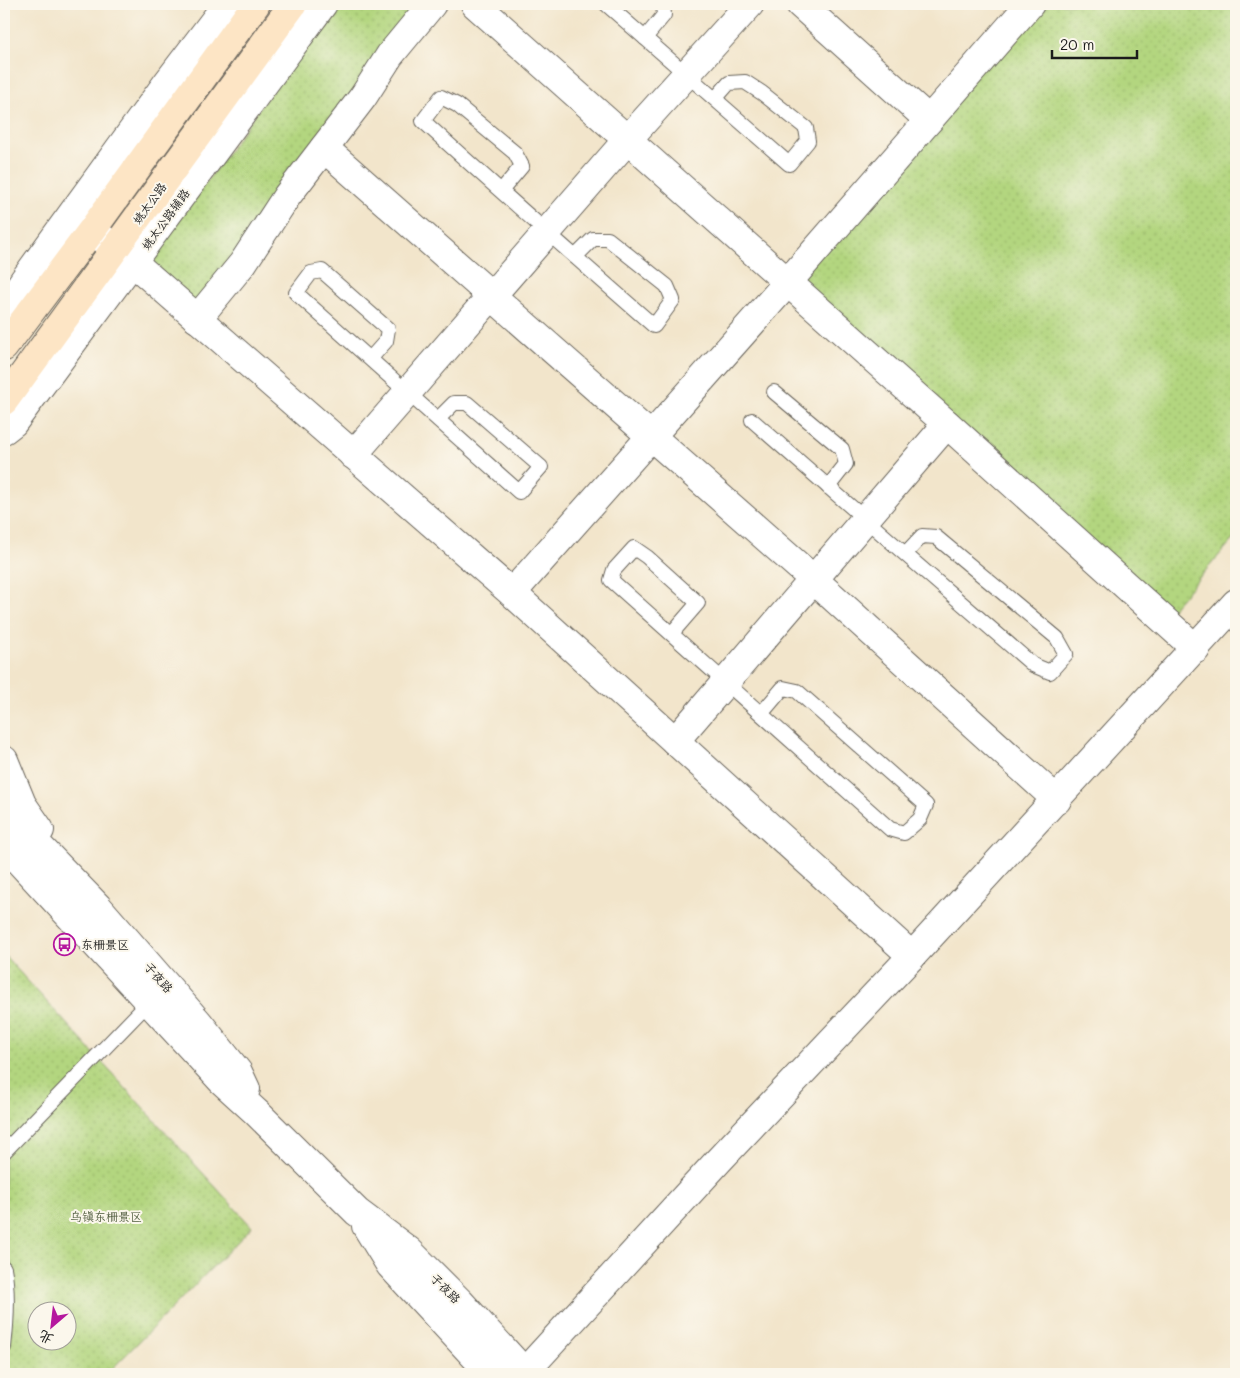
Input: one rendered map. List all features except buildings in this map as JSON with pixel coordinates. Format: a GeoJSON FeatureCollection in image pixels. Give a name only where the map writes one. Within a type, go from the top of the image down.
{"type":"FeatureCollection","features":[{"type":"Feature","properties":{"kind":"main road"},"geometry":{"type":"LineString","coordinates":[[4,347],[82,222],[256,4]]}},
{"type":"Feature","properties":{"kind":"main road","name":"姚太公路"},"geometry":{"type":"LineString","coordinates":[[4,401],[124,256],[293,4]]}},
{"type":"Feature","properties":{"kind":"street"},"geometry":{"type":"LineString","coordinates":[[4,316],[8,304],[24,280],[82,222],[228,4]]}},
{"type":"Feature","properties":{"kind":"street","name":"姚太公路辅路"},"geometry":{"type":"LineString","coordinates":[[4,430],[13,423],[124,256],[323,4]]}},
{"type":"Feature","properties":{"kind":"street"},"geometry":{"type":"LineString","coordinates":[[197,319],[243,262],[287,196],[363,97],[390,55],[432,4]]}},
{"type":"Feature","properties":{"kind":"street"},"geometry":{"type":"LineString","coordinates":[[475,4],[1196,648]]}},
{"type":"Feature","properties":{"kind":"street"},"geometry":{"type":"LineString","coordinates":[[353,455],[686,74],[750,4]]}},
{"type":"Feature","properties":{"kind":"street"},"geometry":{"type":"LineString","coordinates":[[800,4],[929,120]]}},
{"type":"Feature","properties":{"kind":"street"},"geometry":{"type":"LineString","coordinates":[[512,594],[788,282],[1030,4]]}},
{"type":"Feature","properties":{"kind":"street"},"geometry":{"type":"LineString","coordinates":[[324,148],[813,579],[1057,800]]}},
{"type":"Feature","properties":{"kind":"street"},"geometry":{"type":"LineString","coordinates":[[82,222],[197,319],[512,594],[912,956]]}},
{"type":"Feature","properties":{"kind":"street"},"geometry":{"type":"LineString","coordinates":[[675,740],[947,424]]}},
{"type":"Feature","properties":{"kind":"street"},"geometry":{"type":"LineString","coordinates":[[525,1374],[720,1159],[912,956],[1236,604]]}},
{"type":"Feature","properties":{"kind":"street"},"geometry":{"type":"LineString","coordinates":[[4,760],[22,804],[56,855],[98,907]]}},
{"type":"Feature","properties":{"kind":"street","name":"子夜路"},"geometry":{"type":"LineString","coordinates":[[4,810],[98,907],[158,994]]}},
{"type":"Feature","properties":{"kind":"street","name":"子夜路"},"geometry":{"type":"LineString","coordinates":[[4,845],[158,994],[199,1023],[238,1072],[257,1113],[357,1212],[409,1251],[460,1302],[525,1374]]}},
{"type":"Feature","properties":{"kind":"street","name":"子夜路"},"geometry":{"type":"LineString","coordinates":[[357,1212],[390,1265],[491,1374]]}},
{"type":"Feature","properties":{"kind":"lane"},"geometry":{"type":"LineString","coordinates":[[606,4],[714,99],[789,164],[808,141],[806,128],[745,82],[730,83],[714,99]]}},
{"type":"Feature","properties":{"kind":"lane"},"geometry":{"type":"LineString","coordinates":[[645,38],[664,14],[663,4]]}},
{"type":"Feature","properties":{"kind":"lane"},"geometry":{"type":"LineString","coordinates":[[501,191],[522,166],[515,153],[457,105],[441,97],[423,121],[501,191],[575,257],[654,326],[673,300],[667,286],[608,239],[593,239],[575,257]]}},
{"type":"Feature","properties":{"kind":"lane"},"geometry":{"type":"LineString","coordinates":[[370,359],[386,341],[388,329],[322,272],[312,273],[296,293],[519,492],[541,467],[467,403],[454,402],[438,419]]}},
{"type":"Feature","properties":{"kind":"lane"},"geometry":{"type":"LineString","coordinates":[[774,392],[842,449],[846,464],[828,487]]}},
{"type":"Feature","properties":{"kind":"lane"},"geometry":{"type":"LineString","coordinates":[[752,420],[828,487],[905,554],[1033,665],[1050,672],[1066,654],[1057,638],[936,537],[922,536],[905,554]]}},
{"type":"Feature","properties":{"kind":"lane"},"geometry":{"type":"LineString","coordinates":[[672,634],[698,603],[647,557],[634,548],[614,570],[611,580],[672,634],[725,682],[890,829],[904,833],[920,819],[926,805],[797,691],[783,688],[761,714]]}},
{"type":"Feature","properties":{"kind":"lane"},"geometry":{"type":"LineString","coordinates":[[4,1152],[158,994]]}},
{"type":"Feature","properties":{"kind":"lane"},"geometry":{"type":"LineString","coordinates":[[4,1268],[6,1282],[6,1330],[4,1347]]}},
{"type":"Feature","properties":{"kind":"green space"},"geometry":{"type":"Polygon","coordinates":[[[334,4],[432,4],[197,319],[143,271],[334,4]]]}},
{"type":"Feature","properties":{"kind":"green space"},"geometry":{"type":"Polygon","coordinates":[[[1030,4],[1236,4],[1236,536],[1163,619],[788,282],[1030,4]]]}},
{"type":"Feature","properties":{"kind":"green space","name":"乌镇东栅景区"},"geometry":{"type":"Polygon","coordinates":[[[4,955],[252,1227],[107,1374],[4,1374],[4,955]]]}},
{"type":"Feature","properties":{"kind":"place","name":"东栅景区"},"geometry":{"type":"Point","coordinates":[65,944]}}]}
